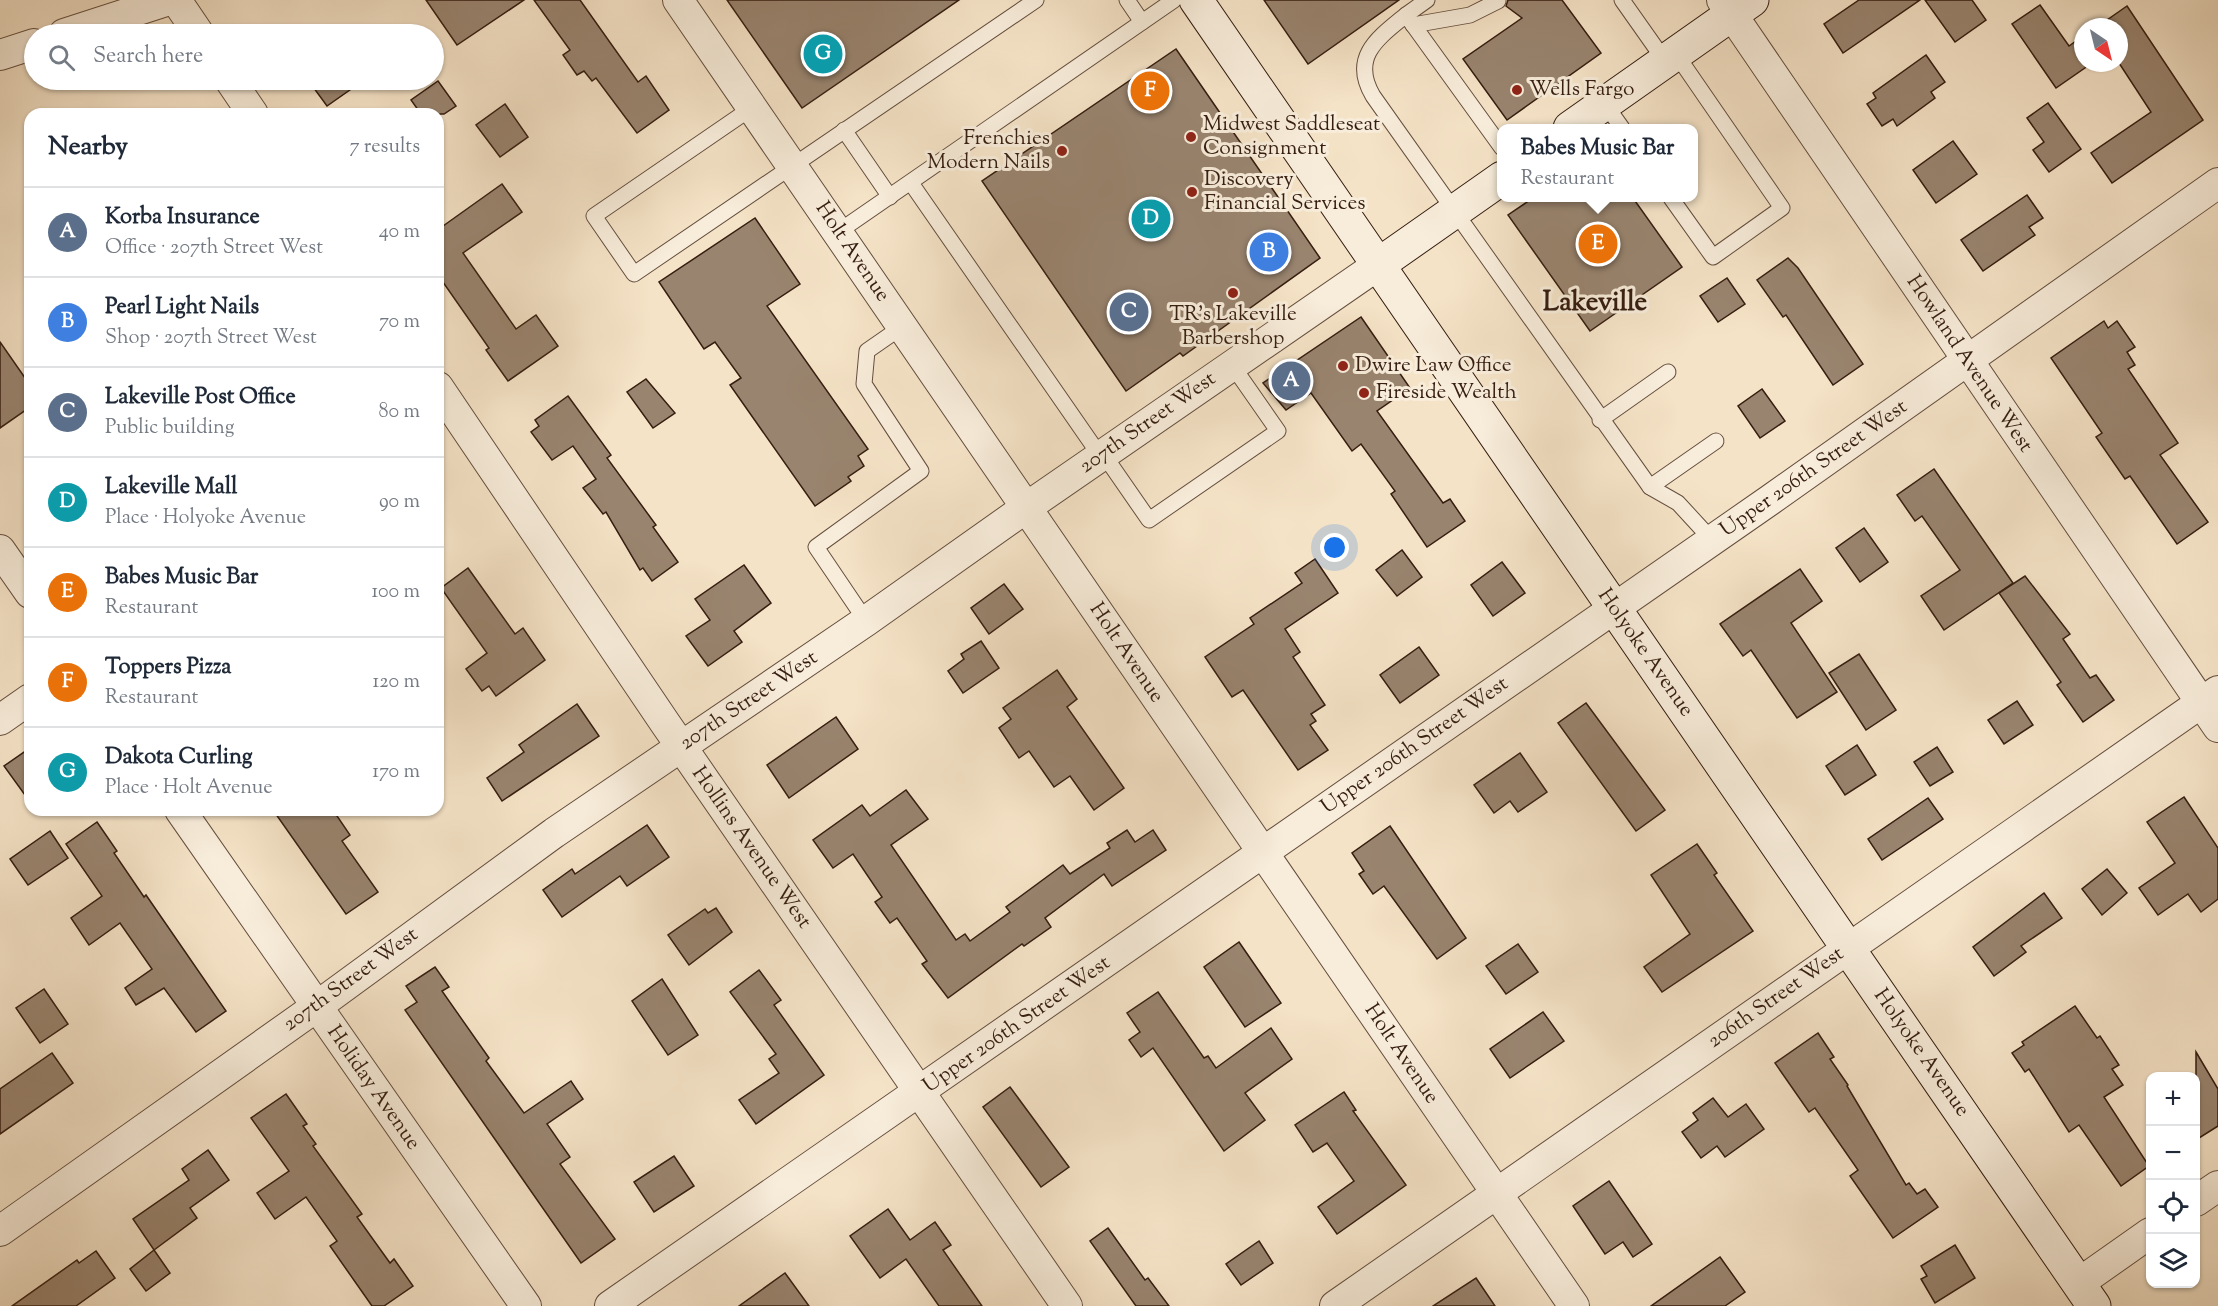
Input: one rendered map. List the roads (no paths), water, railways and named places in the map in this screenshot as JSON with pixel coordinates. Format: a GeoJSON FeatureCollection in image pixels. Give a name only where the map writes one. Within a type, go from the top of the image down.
{"type":"FeatureCollection","features":[{"type":"Feature","properties":{"kind":"street"},"geometry":{"type":"LineString","coordinates":[[95,24],[169,0]]}},
{"type":"Feature","properties":{"kind":"street"},"geometry":{"type":"LineString","coordinates":[[176,0],[193,24]]}},
{"type":"Feature","properties":{"kind":"street","name":"Holt Avenue"},"geometry":{"type":"LineString","coordinates":[[678,0],[1574,1306]]}},
{"type":"Feature","properties":{"kind":"street","name":"Holyoke Avenue"},"geometry":{"type":"LineString","coordinates":[[1196,0],[2090,1300]]}},
{"type":"Feature","properties":{"kind":"street"},"geometry":{"type":"LineString","coordinates":[[1587,124],[1614,116],[1670,58],[1735,5]]}},
{"type":"Feature","properties":{"kind":"street","name":"Howland Avenue West"},"geometry":{"type":"LineString","coordinates":[[1735,5],[1967,361],[2210,697],[2218,727]]}},
{"type":"Feature","properties":{"kind":"street"},"geometry":{"type":"LineString","coordinates":[[0,55],[24,47]]}},
{"type":"Feature","properties":{"kind":"street"},"geometry":{"type":"LineString","coordinates":[[237,90],[249,108]]}},
{"type":"Feature","properties":{"kind":"street","name":"207th Street West"},"geometry":{"type":"LineString","coordinates":[[0,1231],[316,1007],[554,833],[866,621],[1497,182]]}},
{"type":"Feature","properties":{"kind":"street","name":"Upper 206th Street West"},"geometry":{"type":"LineString","coordinates":[[610,1306],[920,1093],[1712,540],[2218,183]]}},
{"type":"Feature","properties":{"kind":"street","name":"Hollins Avenue West"},"geometry":{"type":"LineString","coordinates":[[444,396],[682,747],[1067,1306]]}},
{"type":"Feature","properties":{"kind":"street"},"geometry":{"type":"LineString","coordinates":[[0,550],[24,584]]}},
{"type":"Feature","properties":{"kind":"street","name":"206th Street West"},"geometry":{"type":"LineString","coordinates":[[1335,1306],[2210,697]]}},
{"type":"Feature","properties":{"kind":"street"},"geometry":{"type":"LineString","coordinates":[[0,720],[24,703]]}},
{"type":"Feature","properties":{"kind":"street","name":"Holiday Avenue"},"geometry":{"type":"LineString","coordinates":[[184,816],[526,1306]]}},
{"type":"Feature","properties":{"kind":"street"},"geometry":{"type":"LineString","coordinates":[[2200,1198],[2218,1186]]}},
{"type":"Feature","properties":{"kind":"street"},"geometry":{"type":"LineString","coordinates":[[2090,1300],[2150,1234]]}},
{"type":"Feature","properties":{"kind":"lane"},"geometry":{"type":"LineString","coordinates":[[753,107],[594,216],[634,274],[1036,0]]}},
{"type":"Feature","properties":{"kind":"lane"},"geometry":{"type":"LineString","coordinates":[[1127,0],[1142,22]]}},
{"type":"Feature","properties":{"kind":"lane"},"geometry":{"type":"LineString","coordinates":[[838,232],[1174,0]]}},
{"type":"Feature","properties":{"kind":"lane"},"geometry":{"type":"LineString","coordinates":[[1427,0],[1410,20],[1377,39],[1372,46],[1363,74],[1365,83],[1600,420],[1650,487],[1678,502],[1712,540]]}},
{"type":"Feature","properties":{"kind":"lane"},"geometry":{"type":"LineString","coordinates":[[1622,0],[1670,58],[1782,208],[1713,257],[1674,202]]}},
{"type":"Feature","properties":{"kind":"lane"},"geometry":{"type":"LineString","coordinates":[[1410,20],[1470,15],[1498,1]]}},
{"type":"Feature","properties":{"kind":"lane"},"geometry":{"type":"LineString","coordinates":[[1410,20],[1497,141]]}},
{"type":"Feature","properties":{"kind":"lane"},"geometry":{"type":"LineString","coordinates":[[844,130],[890,197]]}},
{"type":"Feature","properties":{"kind":"lane"},"geometry":{"type":"LineString","coordinates":[[910,183],[1149,520],[1278,431],[1232,365]]}},
{"type":"Feature","properties":{"kind":"lane"},"geometry":{"type":"LineString","coordinates":[[866,621],[816,547],[921,471],[864,384],[867,351],[903,326]]}},
{"type":"Feature","properties":{"kind":"lane"},"geometry":{"type":"LineString","coordinates":[[1600,420],[1668,372]]}},
{"type":"Feature","properties":{"kind":"lane"},"geometry":{"type":"LineString","coordinates":[[1650,487],[1716,441]]}},
{"type":"Feature","properties":{"kind":"place","name":"Dakota Curling"},"geometry":{"type":"Point","coordinates":[823,54]}},
{"type":"Feature","properties":{"kind":"place","name":"Wells Fargo"},"geometry":{"type":"Point","coordinates":[1517,90]}},
{"type":"Feature","properties":{"kind":"place","name":"Toppers Pizza"},"geometry":{"type":"Point","coordinates":[1150,91]}},
{"type":"Feature","properties":{"kind":"place","name":"Midwest Saddleseat Consignment"},"geometry":{"type":"Point","coordinates":[1191,137]}},
{"type":"Feature","properties":{"kind":"place","name":"Frenchies Modern Nails"},"geometry":{"type":"Point","coordinates":[1062,151]}},
{"type":"Feature","properties":{"kind":"place","name":"Discovery Financial Services"},"geometry":{"type":"Point","coordinates":[1192,192]}},
{"type":"Feature","properties":{"kind":"place","name":"Lakeville Mall"},"geometry":{"type":"Point","coordinates":[1151,219]}},
{"type":"Feature","properties":{"kind":"place","name":"Babes Music Bar"},"geometry":{"type":"Point","coordinates":[1598,244]}},
{"type":"Feature","properties":{"kind":"place","name":"Pearl Light Nails"},"geometry":{"type":"Point","coordinates":[1269,252]}},
{"type":"Feature","properties":{"kind":"place","name":"TR's Lakeville Barbershop"},"geometry":{"type":"Point","coordinates":[1233,293]}},
{"type":"Feature","properties":{"kind":"place","name":"Lakeville Post Office"},"geometry":{"type":"Point","coordinates":[1129,312]}},
{"type":"Feature","properties":{"kind":"place","name":"Dwire Law Office"},"geometry":{"type":"Point","coordinates":[1343,366]}},
{"type":"Feature","properties":{"kind":"place","name":"Korba Insurance"},"geometry":{"type":"Point","coordinates":[1291,381]}},
{"type":"Feature","properties":{"kind":"place","name":"Fireside Wealth"},"geometry":{"type":"Point","coordinates":[1364,393]}},
{"type":"Feature","properties":{"kind":"district","name":"Lakeville"},"geometry":{"type":"Point","coordinates":[1595,303]}}]}
